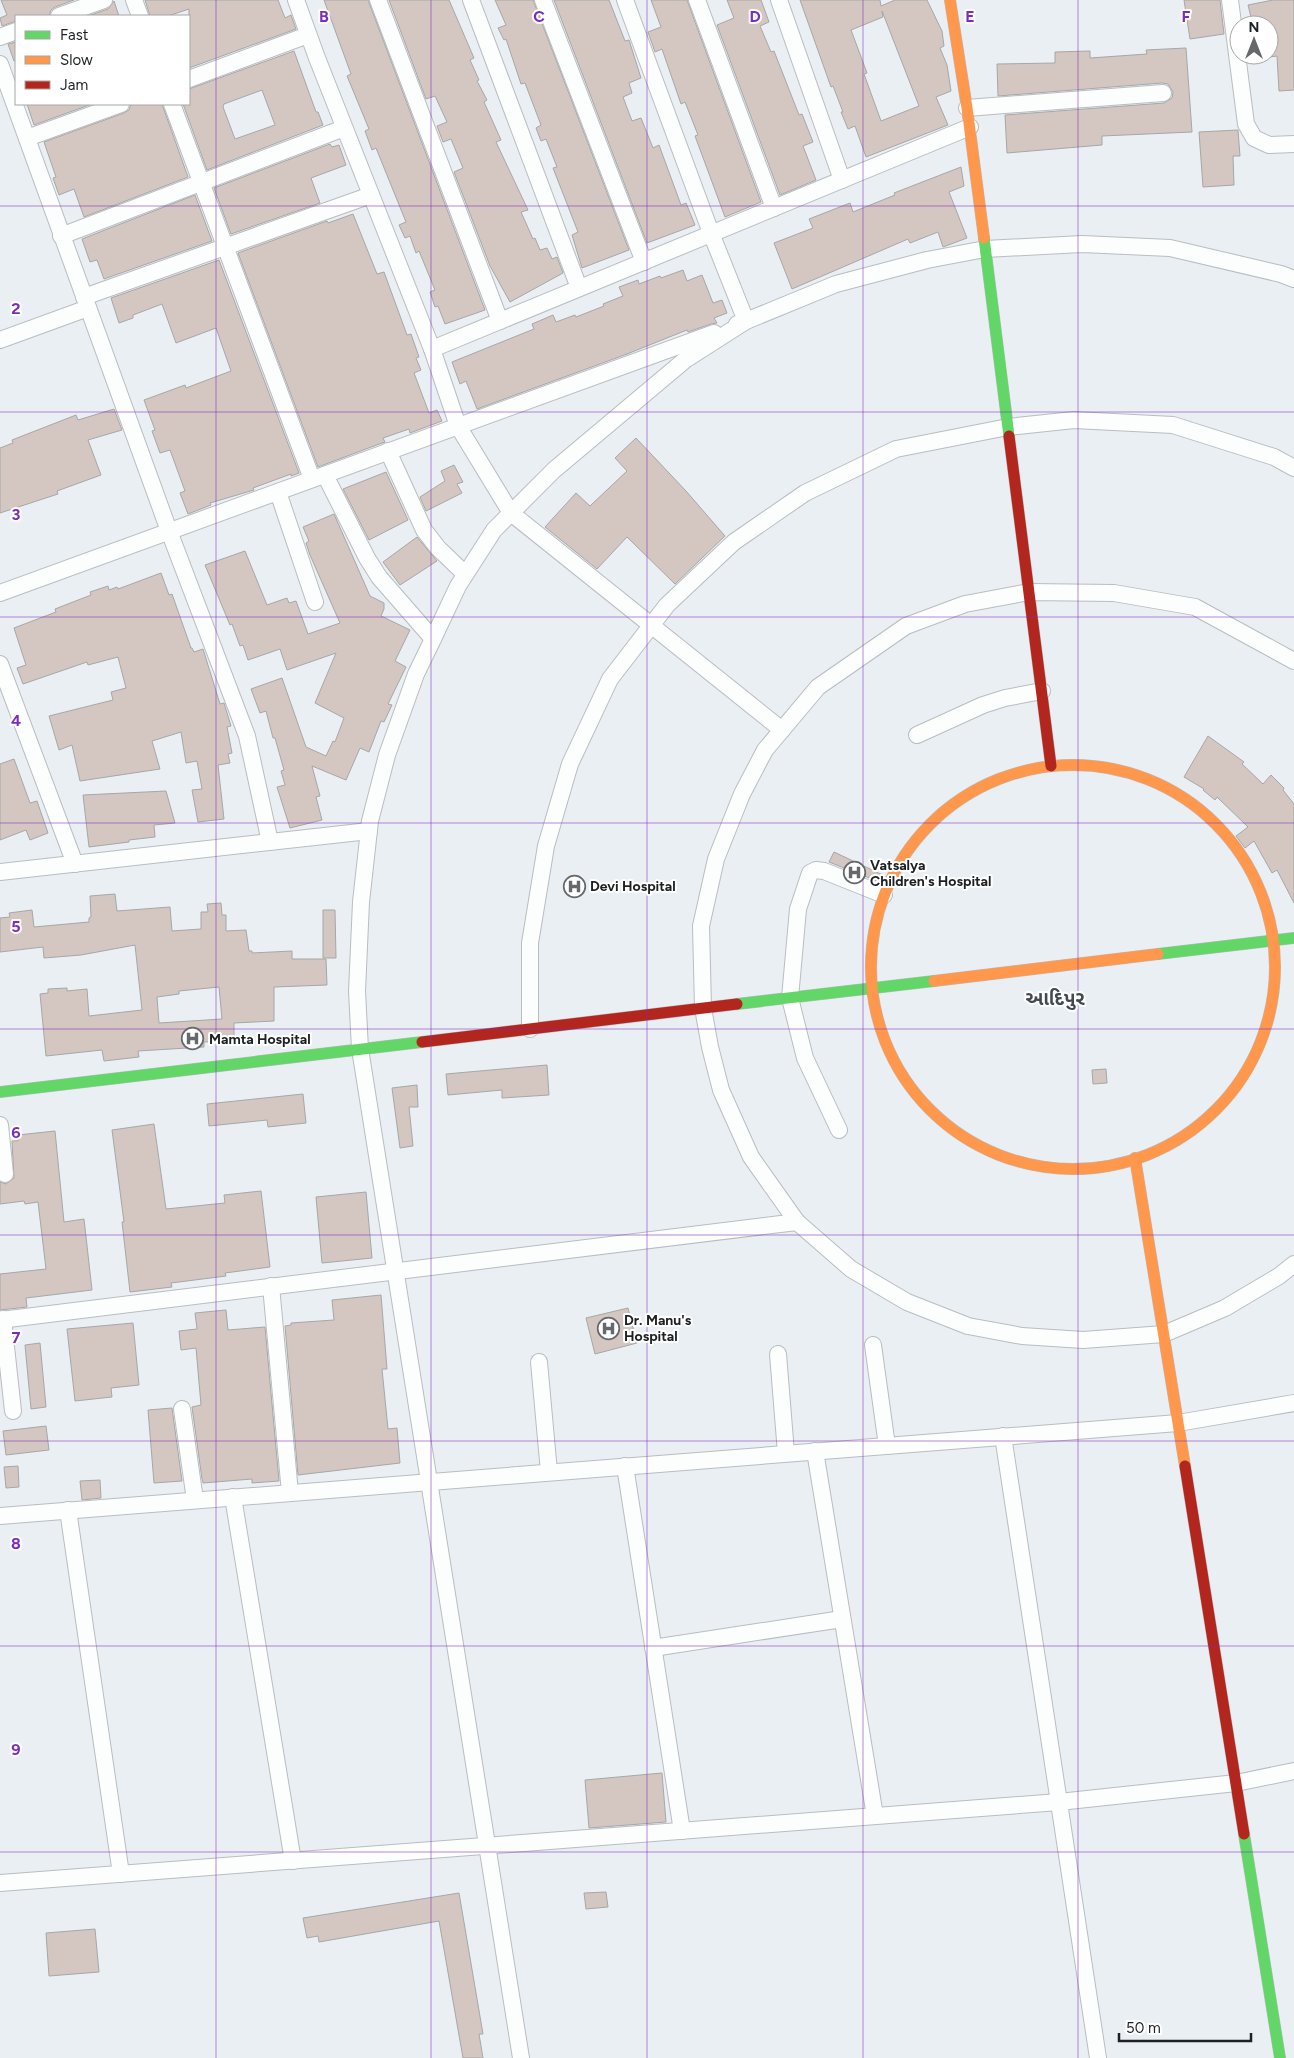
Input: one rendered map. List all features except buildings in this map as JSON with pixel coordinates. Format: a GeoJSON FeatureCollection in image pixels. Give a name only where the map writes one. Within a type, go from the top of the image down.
{"type":"FeatureCollection","features":[{"type":"Feature","properties":{"kind":"street"},"geometry":{"type":"LineString","coordinates":[[61,15],[104,0]]}},
{"type":"Feature","properties":{"kind":"street"},"geometry":{"type":"LineString","coordinates":[[134,0],[140,15]]}},
{"type":"Feature","properties":{"kind":"street"},"geometry":{"type":"LineString","coordinates":[[296,0],[344,128],[432,349],[458,426],[511,513],[782,730]]}},
{"type":"Feature","properties":{"kind":"street"},"geometry":{"type":"LineString","coordinates":[[378,0],[500,321]]}},
{"type":"Feature","properties":{"kind":"street"},"geometry":{"type":"LineString","coordinates":[[471,0],[580,288]]}},
{"type":"Feature","properties":{"kind":"street"},"geometry":{"type":"LineString","coordinates":[[543,0],[644,262]]}},
{"type":"Feature","properties":{"kind":"street"},"geometry":{"type":"LineString","coordinates":[[625,0],[746,321]]}},
{"type":"Feature","properties":{"kind":"street"},"geometry":{"type":"LineString","coordinates":[[697,0],[774,208]]}},
{"type":"Feature","properties":{"kind":"street"},"geometry":{"type":"LineString","coordinates":[[779,0],[842,180]]}},
{"type":"Feature","properties":{"kind":"street"},"geometry":{"type":"LineString","coordinates":[[950,0],[970,127],[1051,766]]}},
{"type":"Feature","properties":{"kind":"street"},"geometry":{"type":"LineString","coordinates":[[1230,0],[1246,124],[1254,138],[1269,146],[1294,144]]}},
{"type":"Feature","properties":{"kind":"street"},"geometry":{"type":"LineString","coordinates":[[0,37],[15,32]]}},
{"type":"Feature","properties":{"kind":"street"},"geometry":{"type":"LineString","coordinates":[[190,79],[308,35]]}},
{"type":"Feature","properties":{"kind":"street"},"geometry":{"type":"LineString","coordinates":[[0,64],[169,531],[247,736],[270,842]]}},
{"type":"Feature","properties":{"kind":"street"},"geometry":{"type":"LineString","coordinates":[[967,108],[1163,93]]}},
{"type":"Feature","properties":{"kind":"street"},"geometry":{"type":"LineString","coordinates":[[27,138],[118,105]]}},
{"type":"Feature","properties":{"kind":"street"},"geometry":{"type":"LineString","coordinates":[[172,105],[225,246],[318,477],[379,577],[432,639]]}},
{"type":"Feature","properties":{"kind":"street"},"geometry":{"type":"LineString","coordinates":[[432,349],[970,127]]}},
{"type":"Feature","properties":{"kind":"street"},"geometry":{"type":"LineString","coordinates":[[61,236],[344,128]]}},
{"type":"Feature","properties":{"kind":"street"},"geometry":{"type":"LineString","coordinates":[[0,340],[86,302],[225,246],[371,195]]}},
{"type":"Feature","properties":{"kind":"street"},"geometry":{"type":"LineString","coordinates":[[0,593],[746,321],[836,284],[927,260],[985,249],[1082,244],[1170,248],[1294,279]]}},
{"type":"Feature","properties":{"kind":"street"},"geometry":{"type":"LineString","coordinates":[[521,2058],[361,1059],[357,991],[360,912],[369,831],[387,755],[416,674],[465,574],[494,530],[554,470],[684,360],[746,321]]}},
{"type":"Feature","properties":{"kind":"street"},"geometry":{"type":"LineString","coordinates":[[530,1029],[530,943],[546,846],[570,764],[610,679],[667,605],[734,542],[804,493],[896,449],[1008,427],[1074,420],[1173,426],[1274,457],[1294,468]]}},
{"type":"Feature","properties":{"kind":"street"},"geometry":{"type":"LineString","coordinates":[[388,451],[424,530],[438,548],[465,574]]}},
{"type":"Feature","properties":{"kind":"street"},"geometry":{"type":"LineString","coordinates":[[278,492],[316,602]]}},
{"type":"Feature","properties":{"kind":"street"},"geometry":{"type":"LineString","coordinates":[[1294,661],[1194,607],[1114,593],[1029,592],[965,604],[906,626],[818,687],[764,750],[742,794],[716,859],[701,926],[705,1019],[721,1090],[751,1157],[797,1222],[850,1269],[907,1302],[968,1326],[1022,1336],[1083,1340],[1164,1334],[1225,1308],[1279,1276],[1294,1264]]}},
{"type":"Feature","properties":{"kind":"street"},"geometry":{"type":"LineString","coordinates":[[0,664],[75,864]]}},
{"type":"Feature","properties":{"kind":"street"},"geometry":{"type":"LineString","coordinates":[[918,735],[983,705],[1005,698],[1042,691]]}},
{"type":"Feature","properties":{"kind":"street"},"geometry":{"type":"LineString","coordinates":[[1070,765],[1114,769],[1152,780],[1186,798],[1219,826],[1238,848],[1259,886],[1272,924],[1276,954],[1273,1005],[1262,1041],[1244,1077],[1218,1108],[1179,1139],[1144,1156],[1112,1165],[1069,1169],[1026,1163],[985,1149],[956,1132],[922,1102],[897,1068],[880,1030],[871,988],[870,952],[877,914],[884,895],[890,879],[908,849],[929,824],[968,794],[1004,777],[1034,768],[1070,765]]}},
{"type":"Feature","properties":{"kind":"street"},"geometry":{"type":"LineString","coordinates":[[0,872],[369,831]]}},
{"type":"Feature","properties":{"kind":"street"},"geometry":{"type":"LineString","coordinates":[[839,1130],[805,1058],[793,1008],[798,909],[810,873],[816,870],[824,871],[884,895]]}},
{"type":"Feature","properties":{"kind":"street"},"geometry":{"type":"LineString","coordinates":[[0,1092],[361,1059],[530,1029],[705,1019],[793,1008],[871,988],[1294,938]]}},
{"type":"Feature","properties":{"kind":"street"},"geometry":{"type":"LineString","coordinates":[[0,1126],[5,1174]]}},
{"type":"Feature","properties":{"kind":"street"},"geometry":{"type":"LineString","coordinates":[[1136,1158],[1280,2058]]}},
{"type":"Feature","properties":{"kind":"street"},"geometry":{"type":"LineString","coordinates":[[13,1410],[2,1320],[797,1222]]}},
{"type":"Feature","properties":{"kind":"street"},"geometry":{"type":"LineString","coordinates":[[271,1286],[290,1493]]}},
{"type":"Feature","properties":{"kind":"street"},"geometry":{"type":"LineString","coordinates":[[873,1345],[887,1446]]}},
{"type":"Feature","properties":{"kind":"street"},"geometry":{"type":"LineString","coordinates":[[778,1354],[786,1454]]}},
{"type":"Feature","properties":{"kind":"street"},"geometry":{"type":"LineString","coordinates":[[539,1362],[549,1472]]}},
{"type":"Feature","properties":{"kind":"street"},"geometry":{"type":"LineString","coordinates":[[0,1516],[1178,1423],[1294,1403]]}},
{"type":"Feature","properties":{"kind":"street"},"geometry":{"type":"LineString","coordinates":[[182,1409],[195,1500]]}},
{"type":"Feature","properties":{"kind":"street"},"geometry":{"type":"LineString","coordinates":[[1003,1436],[1098,2058]]}},
{"type":"Feature","properties":{"kind":"street"},"geometry":{"type":"LineString","coordinates":[[815,1451],[875,1816]]}},
{"type":"Feature","properties":{"kind":"street"},"geometry":{"type":"LineString","coordinates":[[625,1466],[682,1831]]}},
{"type":"Feature","properties":{"kind":"street"},"geometry":{"type":"LineString","coordinates":[[233,1497],[293,1861]]}},
{"type":"Feature","properties":{"kind":"street"},"geometry":{"type":"LineString","coordinates":[[68,1510],[121,1874]]}},
{"type":"Feature","properties":{"kind":"street"},"geometry":{"type":"LineString","coordinates":[[653,1648],[842,1619]]}},
{"type":"Feature","properties":{"kind":"street"},"geometry":{"type":"LineString","coordinates":[[0,1883],[1059,1802],[1236,1783],[1294,1771]]}},
{"type":"Feature","properties":{"kind":"traffic: fast"},"geometry":{"type":"LineString","coordinates":[[984,238],[1009,436]]}},
{"type":"Feature","properties":{"kind":"traffic: fast"},"geometry":{"type":"LineString","coordinates":[[1158,954],[1294,938]]}},
{"type":"Feature","properties":{"kind":"traffic: fast"},"geometry":{"type":"LineString","coordinates":[[737,1004],[934,981]]}},
{"type":"Feature","properties":{"kind":"traffic: fast"},"geometry":{"type":"LineString","coordinates":[[0,1092],[422,1042]]}},
{"type":"Feature","properties":{"kind":"traffic: fast"},"geometry":{"type":"LineString","coordinates":[[1244,1834],[1280,2058]]}},
{"type":"Feature","properties":{"kind":"traffic: slow"},"geometry":{"type":"LineString","coordinates":[[950,0],[967,108],[984,238]]}},
{"type":"Feature","properties":{"kind":"traffic: slow"},"geometry":{"type":"LineString","coordinates":[[1073,765],[1112,769],[1150,780],[1185,799],[1216,824],[1241,855],[1260,890],[1271,928],[1275,967],[1271,1006],[1260,1044],[1241,1079],[1216,1110],[1185,1135],[1150,1154],[1112,1165],[1073,1169],[1034,1165],[996,1154],[961,1135],[930,1110],[905,1079],[886,1044],[875,1006],[871,967],[875,928],[886,890],[905,855],[930,824],[961,799],[996,780],[1034,769],[1073,765]]}},
{"type":"Feature","properties":{"kind":"traffic: slow"},"geometry":{"type":"LineString","coordinates":[[934,981],[1158,954]]}},
{"type":"Feature","properties":{"kind":"traffic: slow"},"geometry":{"type":"LineString","coordinates":[[1135,1158],[1185,1466]]}},
{"type":"Feature","properties":{"kind":"traffic: jam"},"geometry":{"type":"LineString","coordinates":[[1009,436],[1051,766]]}},
{"type":"Feature","properties":{"kind":"traffic: jam"},"geometry":{"type":"LineString","coordinates":[[422,1042],[737,1004]]}},
{"type":"Feature","properties":{"kind":"traffic: jam"},"geometry":{"type":"LineString","coordinates":[[1185,1466],[1244,1834]]}},
{"type":"Feature","properties":{"kind":"place","name":"Vatsalya Children's Hospital"},"geometry":{"type":"Point","coordinates":[854,873]}},
{"type":"Feature","properties":{"kind":"place","name":"Devi Hospital"},"geometry":{"type":"Point","coordinates":[574,886]}},
{"type":"Feature","properties":{"kind":"place","name":"Mamta Hospital"},"geometry":{"type":"Point","coordinates":[193,1039]}},
{"type":"Feature","properties":{"kind":"place","name":"Dr. Manu's Hospital"},"geometry":{"type":"Point","coordinates":[608,1328]}},
{"type":"Feature","properties":{"kind":"district","name":"આદિપુર"},"geometry":{"type":"Point","coordinates":[1055,998]}}]}
